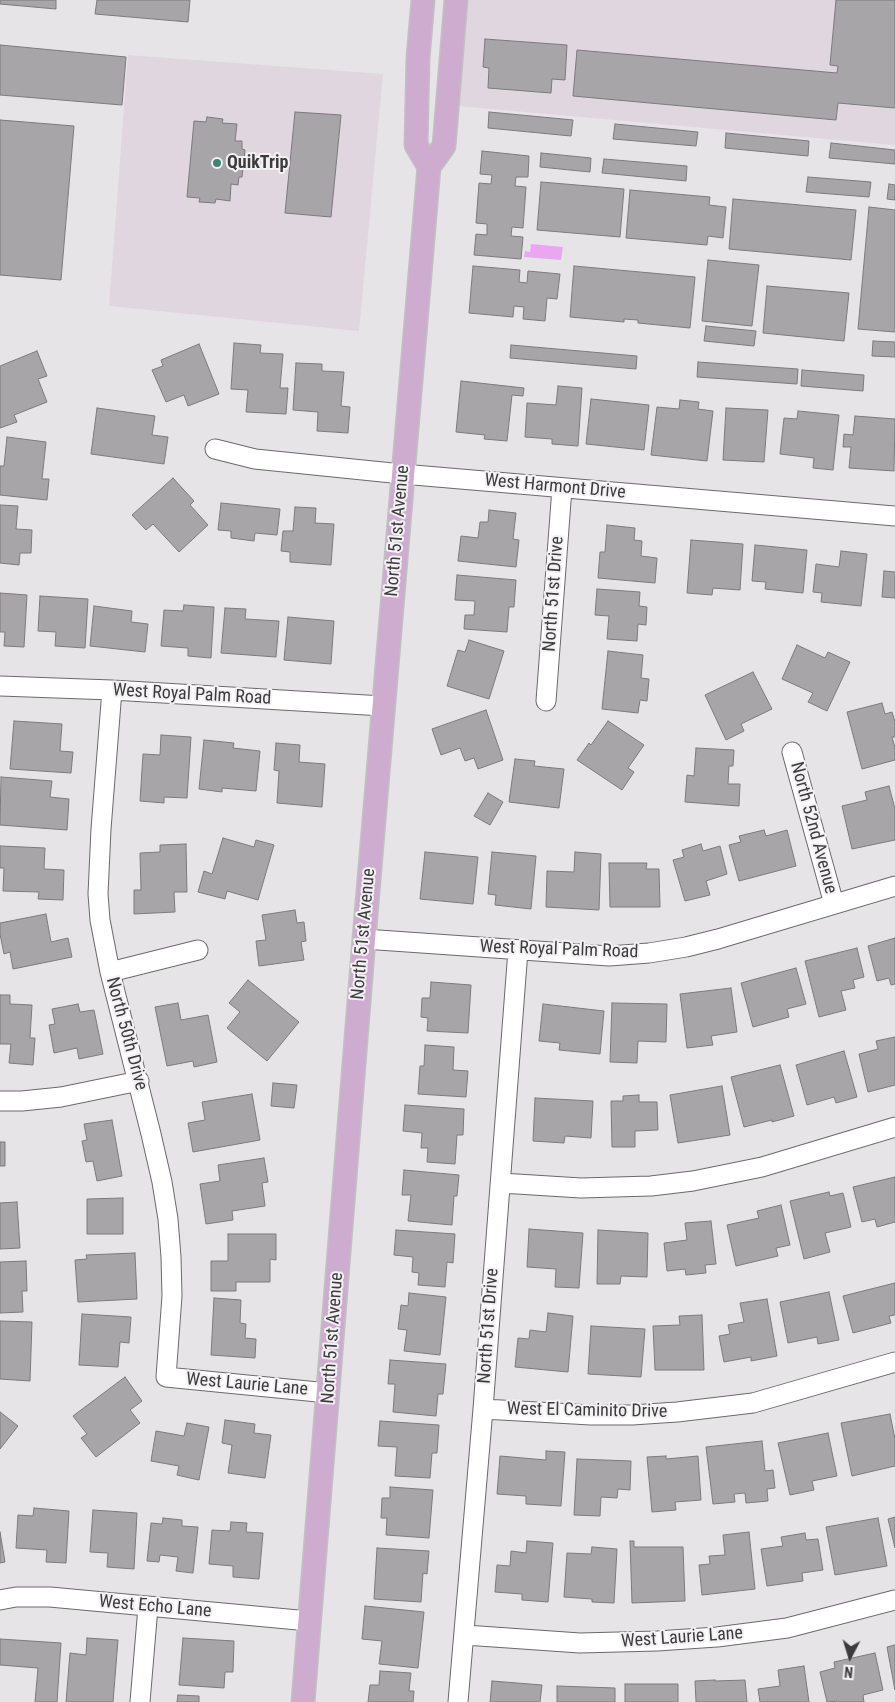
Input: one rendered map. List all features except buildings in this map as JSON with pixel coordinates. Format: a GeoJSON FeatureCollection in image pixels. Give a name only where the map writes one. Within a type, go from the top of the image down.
{"type":"FeatureCollection","features":[{"type":"Feature","properties":{"kind":"main road"},"geometry":{"type":"LineString","coordinates":[[423,0],[418,58],[416,145],[429,167],[444,146],[456,0]]}},
{"type":"Feature","properties":{"kind":"main road","name":"North 51st Avenue"},"geometry":{"type":"LineString","coordinates":[[303,1702],[402,474],[429,167]]}},
{"type":"Feature","properties":{"kind":"street","name":"West Harmont Drive"},"geometry":{"type":"LineString","coordinates":[[215,450],[255,459],[402,474],[895,516]]}},
{"type":"Feature","properties":{"kind":"street","name":"North 51st Drive"},"geometry":{"type":"LineString","coordinates":[[546,701],[562,488]]}},
{"type":"Feature","properties":{"kind":"street","name":"West Royal Palm Road"},"geometry":{"type":"LineString","coordinates":[[0,686],[112,690],[383,706]]}},
{"type":"Feature","properties":{"kind":"street","name":"North 50th Drive"},"geometry":{"type":"LineString","coordinates":[[112,690],[101,829],[98,894],[100,920],[110,972],[139,1081],[162,1182],[172,1257],[172,1296],[166,1377]]}},
{"type":"Feature","properties":{"kind":"street","name":"North 52nd Avenue"},"geometry":{"type":"LineString","coordinates":[[792,752],[834,904]]}},
{"type":"Feature","properties":{"kind":"street","name":"West Royal Palm Road"},"geometry":{"type":"LineString","coordinates":[[364,938],[609,956],[649,953],[710,941],[895,886]]}},
{"type":"Feature","properties":{"kind":"street"},"geometry":{"type":"LineString","coordinates":[[110,972],[198,950]]}},
{"type":"Feature","properties":{"kind":"street","name":"North 51st Drive"},"geometry":{"type":"LineString","coordinates":[[458,1702],[465,1635],[518,950]]}},
{"type":"Feature","properties":{"kind":"street"},"geometry":{"type":"LineString","coordinates":[[0,1101],[61,1097],[139,1081]]}},
{"type":"Feature","properties":{"kind":"street"},"geometry":{"type":"LineString","coordinates":[[500,1183],[590,1188],[651,1186],[762,1167],[895,1127]]}},
{"type":"Feature","properties":{"kind":"street","name":"West El Caminito Drive"},"geometry":{"type":"LineString","coordinates":[[483,1409],[591,1415],[677,1412],[753,1403],[895,1362]]}},
{"type":"Feature","properties":{"kind":"street","name":"West Laurie Lane"},"geometry":{"type":"LineString","coordinates":[[166,1377],[328,1393]]}},
{"type":"Feature","properties":{"kind":"street","name":"West Echo Lane"},"geometry":{"type":"LineString","coordinates":[[0,1600],[16,1597],[50,1597],[309,1621]]}},
{"type":"Feature","properties":{"kind":"street","name":"West Laurie Lane"},"geometry":{"type":"LineString","coordinates":[[465,1635],[580,1643],[657,1642],[787,1628],[836,1617],[895,1600]]}},
{"type":"Feature","properties":{"kind":"street"},"geometry":{"type":"LineString","coordinates":[[140,1702],[148,1607]]}},
{"type":"Feature","properties":{"kind":"shaded area"},"geometry":{"type":"Polygon","coordinates":[[[467,0],[895,0],[895,145],[458,106],[467,0]]]}},
{"type":"Feature","properties":{"kind":"shaded area"},"geometry":{"type":"Polygon","coordinates":[[[128,55],[383,74],[359,331],[109,306],[128,55]]]}},
{"type":"Feature","properties":{"kind":"shaded area"},"geometry":{"type":"Polygon","coordinates":[[[531,244],[563,247],[561,260],[524,257],[525,251],[530,252],[531,244]]]}},
{"type":"Feature","properties":{"kind":"place","name":"QuikTrip"},"geometry":{"type":"Point","coordinates":[217,163]}}]}
